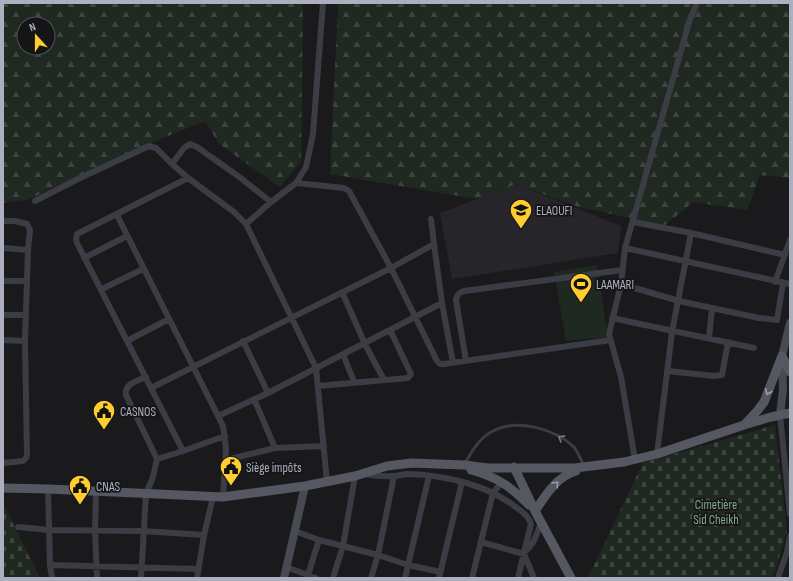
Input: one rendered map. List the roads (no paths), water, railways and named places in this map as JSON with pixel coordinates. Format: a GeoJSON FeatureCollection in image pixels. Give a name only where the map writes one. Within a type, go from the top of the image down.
{"type":"FeatureCollection","features":[{"type":"Feature","properties":{"kind":"main road"},"geometry":{"type":"LineString","coordinates":[[786,357],[790,372]]}},
{"type":"Feature","properties":{"kind":"main road"},"geometry":{"type":"LineString","coordinates":[[744,425],[764,402],[786,357]]}},
{"type":"Feature","properties":{"kind":"main road"},"geometry":{"type":"LineString","coordinates":[[3,488],[48,488],[96,492],[223,497],[305,486],[360,475],[387,466],[412,463],[464,465],[488,468],[514,467],[564,469],[585,467],[635,460],[658,454],[744,425],[790,413]]}},
{"type":"Feature","properties":{"kind":"main road"},"geometry":{"type":"LineString","coordinates":[[446,464],[479,472],[502,482],[512,488],[534,511]]}},
{"type":"Feature","properties":{"kind":"main road"},"geometry":{"type":"LineString","coordinates":[[514,467],[534,511],[571,578]]}},
{"type":"Feature","properties":{"kind":"main road"},"geometry":{"type":"LineString","coordinates":[[534,511],[552,487],[562,478],[569,473],[585,467]]}},
{"type":"Feature","properties":{"kind":"street"},"geometry":{"type":"LineString","coordinates":[[246,224],[296,183],[306,167],[313,134],[323,3]]}},
{"type":"Feature","properties":{"kind":"street"},"geometry":{"type":"LineString","coordinates":[[635,460],[621,377],[611,340],[610,328],[621,284],[626,248],[690,19],[697,3]]}},
{"type":"Feature","properties":{"kind":"street"},"geometry":{"type":"LineString","coordinates":[[172,164],[184,148],[190,144],[193,144],[271,202]]}},
{"type":"Feature","properties":{"kind":"street"},"geometry":{"type":"LineString","coordinates":[[35,201],[149,146],[156,148],[188,178],[234,212],[246,224],[316,368],[327,482]]}},
{"type":"Feature","properties":{"kind":"street"},"geometry":{"type":"LineString","coordinates":[[183,451],[102,289],[84,258],[76,239],[77,234],[188,178]]}},
{"type":"Feature","properties":{"kind":"street"},"geometry":{"type":"LineString","coordinates":[[296,183],[344,188],[349,191],[391,268],[414,317],[440,364],[611,340]]}},
{"type":"Feature","properties":{"kind":"street"},"geometry":{"type":"LineString","coordinates":[[117,215],[193,368],[224,426],[226,460],[223,497]]}},
{"type":"Feature","properties":{"kind":"street"},"geometry":{"type":"LineString","coordinates":[[431,219],[442,303],[453,363]]}},
{"type":"Feature","properties":{"kind":"street"},"geometry":{"type":"LineString","coordinates":[[3,221],[15,221],[27,224],[30,230],[26,281],[26,458],[23,461],[3,463]]}},
{"type":"Feature","properties":{"kind":"street"},"geometry":{"type":"LineString","coordinates":[[633,222],[691,233],[785,255]]}},
{"type":"Feature","properties":{"kind":"street"},"geometry":{"type":"LineString","coordinates":[[658,454],[672,332],[687,261],[691,233]]}},
{"type":"Feature","properties":{"kind":"street"},"geometry":{"type":"LineString","coordinates":[[84,258],[127,236]]}},
{"type":"Feature","properties":{"kind":"street"},"geometry":{"type":"LineString","coordinates":[[775,282],[790,240]]}},
{"type":"Feature","properties":{"kind":"street"},"geometry":{"type":"LineString","coordinates":[[151,388],[391,268],[434,244]]}},
{"type":"Feature","properties":{"kind":"street"},"geometry":{"type":"LineString","coordinates":[[3,248],[28,250]]}},
{"type":"Feature","properties":{"kind":"street"},"geometry":{"type":"LineString","coordinates":[[626,248],[787,284],[777,320]]}},
{"type":"Feature","properties":{"kind":"street"},"geometry":{"type":"LineString","coordinates":[[102,289],[144,269]]}},
{"type":"Feature","properties":{"kind":"street"},"geometry":{"type":"LineString","coordinates":[[466,360],[456,300],[456,296],[460,293],[464,291],[622,270]]}},
{"type":"Feature","properties":{"kind":"street"},"geometry":{"type":"LineString","coordinates":[[3,281],[26,281]]}},
{"type":"Feature","properties":{"kind":"street"},"geometry":{"type":"LineString","coordinates":[[621,284],[679,301],[765,319],[790,322],[780,415],[790,514]]}},
{"type":"Feature","properties":{"kind":"street"},"geometry":{"type":"LineString","coordinates":[[342,292],[365,344],[384,380]]}},
{"type":"Feature","properties":{"kind":"street"},"geometry":{"type":"LineString","coordinates":[[218,416],[268,393],[442,303]]}},
{"type":"Feature","properties":{"kind":"street"},"geometry":{"type":"LineString","coordinates":[[709,338],[712,308]]}},
{"type":"Feature","properties":{"kind":"street"},"geometry":{"type":"LineString","coordinates":[[3,315],[26,315]]}},
{"type":"Feature","properties":{"kind":"street"},"geometry":{"type":"LineString","coordinates":[[612,318],[672,332],[754,348]]}},
{"type":"Feature","properties":{"kind":"street"},"geometry":{"type":"LineString","coordinates":[[127,341],[169,319]]}},
{"type":"Feature","properties":{"kind":"street"},"geometry":{"type":"LineString","coordinates":[[318,386],[408,378],[411,374],[390,330]]}},
{"type":"Feature","properties":{"kind":"street"},"geometry":{"type":"LineString","coordinates":[[3,340],[25,341]]}},
{"type":"Feature","properties":{"kind":"street"},"geometry":{"type":"LineString","coordinates":[[243,341],[268,393]]}},
{"type":"Feature","properties":{"kind":"street"},"geometry":{"type":"LineString","coordinates":[[668,371],[714,376],[722,375],[728,342]]}},
{"type":"Feature","properties":{"kind":"street"},"geometry":{"type":"LineString","coordinates":[[343,354],[354,382]]}},
{"type":"Feature","properties":{"kind":"street"},"geometry":{"type":"LineString","coordinates":[[141,578],[146,494],[153,477],[156,458],[125,391],[129,385],[146,377]]}},
{"type":"Feature","properties":{"kind":"street"},"geometry":{"type":"LineString","coordinates":[[254,399],[275,448]]}},
{"type":"Feature","properties":{"kind":"street"},"geometry":{"type":"LineString","coordinates":[[156,458],[183,451],[225,436]]}},
{"type":"Feature","properties":{"kind":"street"},"geometry":{"type":"LineString","coordinates":[[226,460],[275,448],[324,446]]}},
{"type":"Feature","properties":{"kind":"street"},"geometry":{"type":"LineString","coordinates":[[333,578],[360,475],[394,476],[408,474],[462,482],[493,493],[511,503],[524,513],[530,521],[531,528],[518,578]]}},
{"type":"Feature","properties":{"kind":"street"},"geometry":{"type":"LineString","coordinates":[[371,578],[378,555],[394,476]]}},
{"type":"Feature","properties":{"kind":"street"},"geometry":{"type":"LineString","coordinates":[[405,578],[429,476]]}},
{"type":"Feature","properties":{"kind":"street"},"geometry":{"type":"LineString","coordinates":[[295,530],[319,540],[378,555],[440,575],[462,482]]}},
{"type":"Feature","properties":{"kind":"street"},"geometry":{"type":"LineString","coordinates":[[472,578],[493,493],[502,482]]}},
{"type":"Feature","properties":{"kind":"street"},"geometry":{"type":"LineString","coordinates":[[284,578],[305,486]]}},
{"type":"Feature","properties":{"kind":"street"},"geometry":{"type":"LineString","coordinates":[[48,488],[50,565],[52,578]]}},
{"type":"Feature","properties":{"kind":"street"},"geometry":{"type":"LineString","coordinates":[[96,492],[95,531],[98,578]]}},
{"type":"Feature","properties":{"kind":"street"},"geometry":{"type":"LineString","coordinates":[[199,578],[198,569],[213,497]]}},
{"type":"Feature","properties":{"kind":"street"},"geometry":{"type":"LineString","coordinates":[[524,553],[534,542],[541,522]]}},
{"type":"Feature","properties":{"kind":"street"},"geometry":{"type":"LineString","coordinates":[[18,527],[49,530],[143,531],[204,535]]}},
{"type":"Feature","properties":{"kind":"street"},"geometry":{"type":"LineString","coordinates":[[778,578],[788,552],[790,536]]}},
{"type":"Feature","properties":{"kind":"street"},"geometry":{"type":"LineString","coordinates":[[307,576],[319,540]]}},
{"type":"Feature","properties":{"kind":"street"},"geometry":{"type":"LineString","coordinates":[[481,542],[524,553]]}},
{"type":"Feature","properties":{"kind":"street"},"geometry":{"type":"LineString","coordinates":[[524,553],[534,578]]}},
{"type":"Feature","properties":{"kind":"street"},"geometry":{"type":"LineString","coordinates":[[50,565],[198,569]]}},
{"type":"Feature","properties":{"kind":"street"},"geometry":{"type":"LineString","coordinates":[[286,567],[307,576],[316,578]]}},
{"type":"Feature","properties":{"kind":"lane"},"geometry":{"type":"LineString","coordinates":[[464,465],[474,448],[485,436],[497,429],[520,426],[549,431],[561,437],[575,448],[585,467]]}},
{"type":"Feature","properties":{"kind":"place","name":"ELAOUFI"},"geometry":{"type":"Point","coordinates":[521,230]}},
{"type":"Feature","properties":{"kind":"place","name":"LAAMARI"},"geometry":{"type":"Point","coordinates":[581,304]}},
{"type":"Feature","properties":{"kind":"place","name":"CASNOS"},"geometry":{"type":"Point","coordinates":[104,430]}},
{"type":"Feature","properties":{"kind":"place","name":"Siège impôts"},"geometry":{"type":"Point","coordinates":[231,486]}},
{"type":"Feature","properties":{"kind":"place","name":"CNAS"},"geometry":{"type":"Point","coordinates":[80,506]}},
{"type":"Feature","properties":{"kind":"park label","name":"Cimetière Sid Cheikh"},"geometry":{"type":"Point","coordinates":[716,512]}}]}
